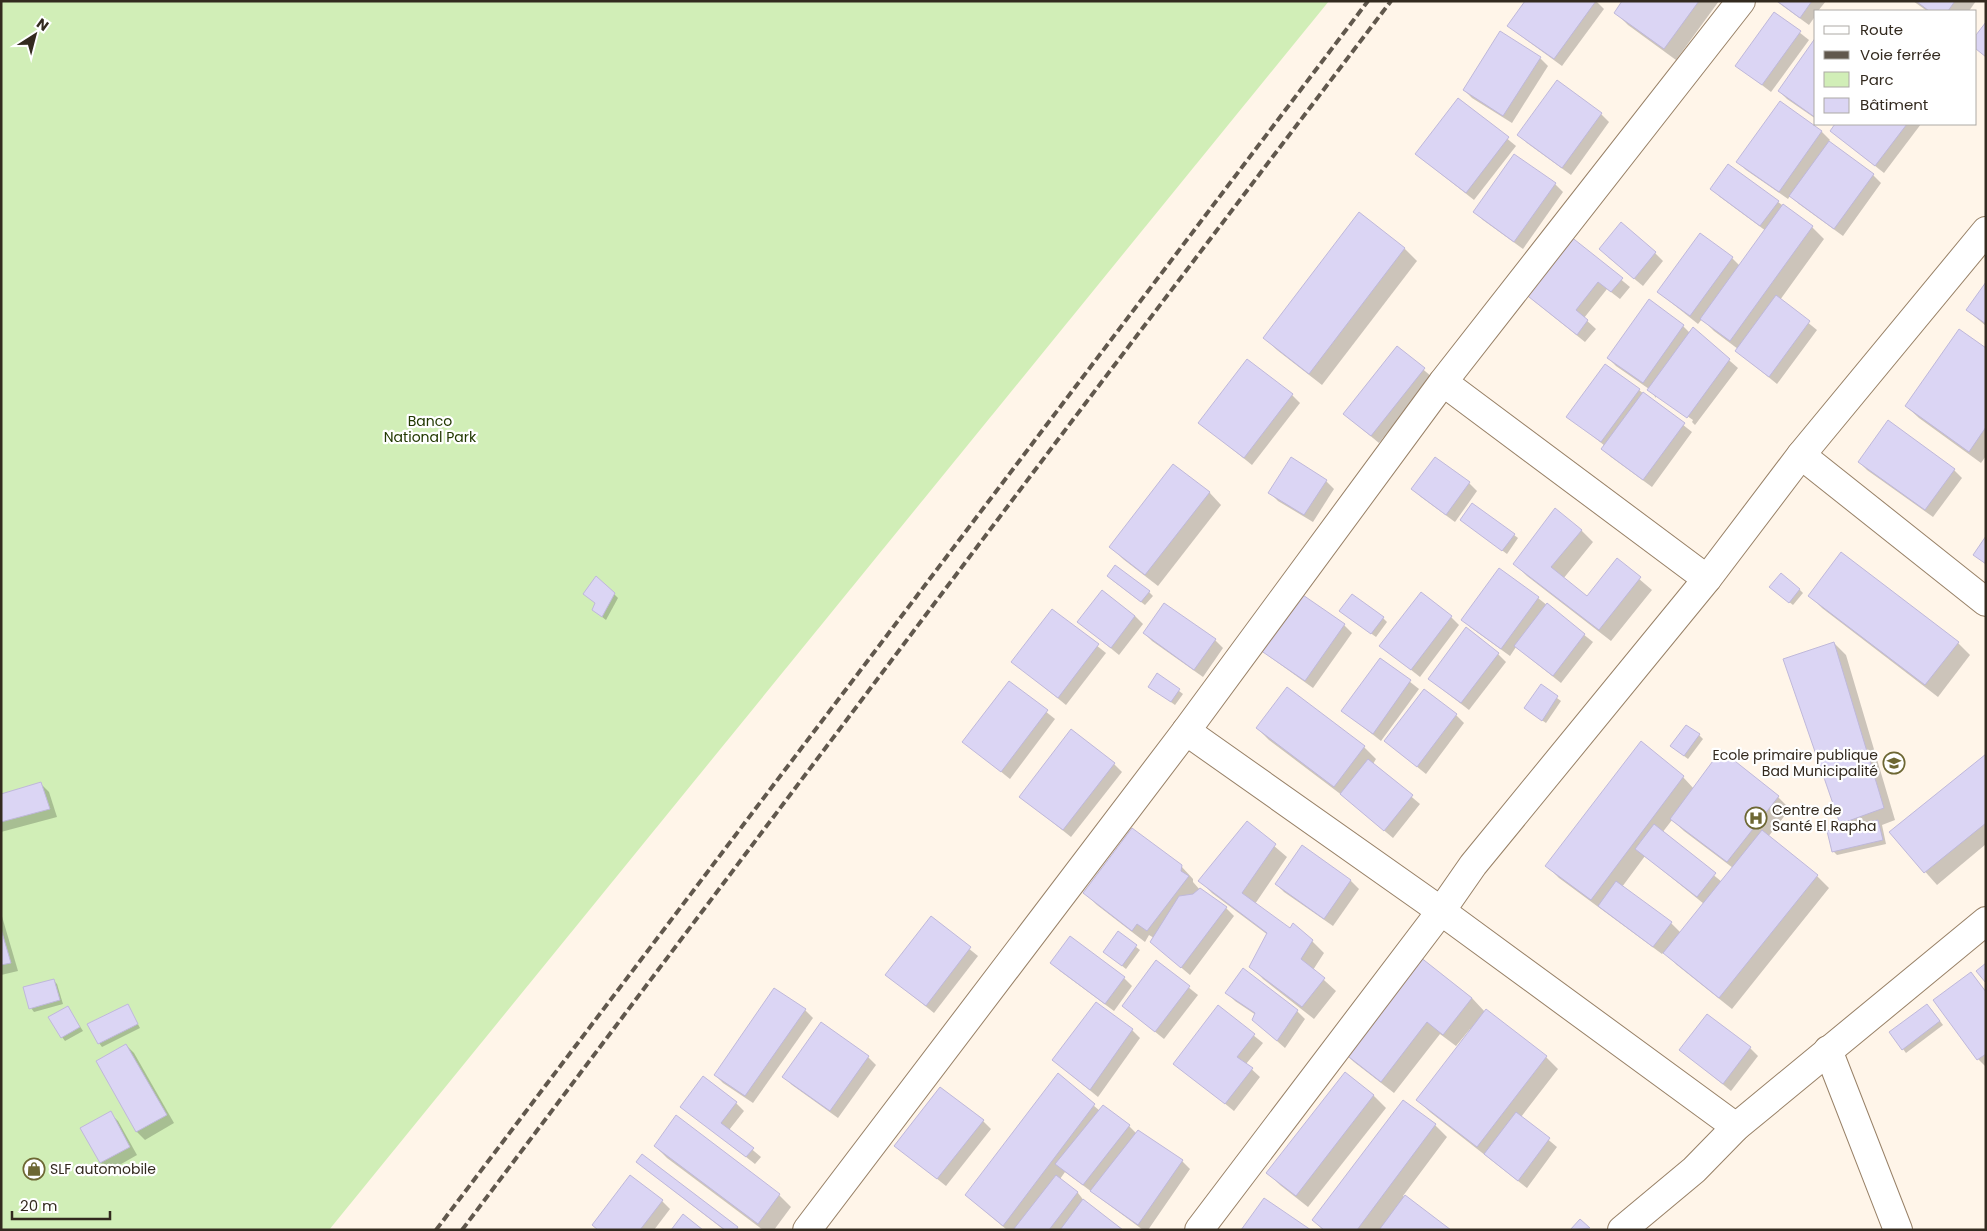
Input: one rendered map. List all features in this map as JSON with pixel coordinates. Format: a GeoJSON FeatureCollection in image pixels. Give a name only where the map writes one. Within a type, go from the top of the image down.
{"type":"FeatureCollection","features":[{"type":"Feature","properties":{"kind":"street"},"geometry":{"type":"LineString","coordinates":[[807,1230],[1186,731],[1443,382],[1741,1]]}},
{"type":"Feature","properties":{"kind":"street"},"geometry":{"type":"LineString","coordinates":[[1200,1230],[1441,911],[1473,865],[1706,579],[1801,455],[1986,231]]}},
{"type":"Feature","properties":{"kind":"street"},"geometry":{"type":"LineString","coordinates":[[1443,382],[1706,579]]}},
{"type":"Feature","properties":{"kind":"street"},"geometry":{"type":"LineString","coordinates":[[1801,455],[1986,602]]}},
{"type":"Feature","properties":{"kind":"street"},"geometry":{"type":"LineString","coordinates":[[1186,731],[1441,911],[1736,1127]]}},
{"type":"Feature","properties":{"kind":"street"},"geometry":{"type":"LineString","coordinates":[[1622,1230],[1694,1170],[1736,1127],[1986,921]]}},
{"type":"Feature","properties":{"kind":"street"},"geometry":{"type":"LineString","coordinates":[[1828,1050],[1898,1230]]}},
{"type":"Feature","properties":{"kind":"green space","name":"Banco National Park"},"geometry":{"type":"Polygon","coordinates":[[[1,1],[1329,1],[329,1230],[1,1230],[1,1]]]}},
{"type":"Feature","properties":{"kind":"building"},"geometry":{"type":"Polygon","coordinates":[[[1525,1],[1596,1],[1554,59],[1507,26],[1525,1]]]}},
{"type":"Feature","properties":{"kind":"building"},"geometry":{"type":"Polygon","coordinates":[[[1622,1],[1699,1],[1664,49],[1614,13],[1622,1]]]}},
{"type":"Feature","properties":{"kind":"building"},"geometry":{"type":"Polygon","coordinates":[[[1777,1],[1812,1],[1800,18],[1777,1]]]}},
{"type":"Feature","properties":{"kind":"building"},"geometry":{"type":"Polygon","coordinates":[[[1916,1],[1955,1],[1949,10],[1928,10],[1916,1]]]}},
{"type":"Feature","properties":{"kind":"building"},"geometry":{"type":"Polygon","coordinates":[[[1774,12],[1801,31],[1762,85],[1735,66],[1774,12]]]}},
{"type":"Feature","properties":{"kind":"building"},"geometry":{"type":"Polygon","coordinates":[[[1986,22],[1986,57],[1977,50],[1977,34],[1986,22]]]}},
{"type":"Feature","properties":{"kind":"building"},"geometry":{"type":"Polygon","coordinates":[[[1500,31],[1541,57],[1503,116],[1463,90],[1500,31]]]}},
{"type":"Feature","properties":{"kind":"building"},"geometry":{"type":"Polygon","coordinates":[[[1814,40],[1814,117],[1778,91],[1814,40]]]}},
{"type":"Feature","properties":{"kind":"building"},"geometry":{"type":"Polygon","coordinates":[[[1557,80],[1602,113],[1562,168],[1517,135],[1557,80]]]}},
{"type":"Feature","properties":{"kind":"building"},"geometry":{"type":"Polygon","coordinates":[[[1458,98],[1509,137],[1466,193],[1415,154],[1458,98]]]}},
{"type":"Feature","properties":{"kind":"building"},"geometry":{"type":"Polygon","coordinates":[[[1780,101],[1822,131],[1779,192],[1736,162],[1780,101]]]}},
{"type":"Feature","properties":{"kind":"building"},"geometry":{"type":"Polygon","coordinates":[[[1834,125],[1906,125],[1875,166],[1830,131],[1834,125]]]}},
{"type":"Feature","properties":{"kind":"building"},"geometry":{"type":"Polygon","coordinates":[[[1829,141],[1874,174],[1834,229],[1789,196],[1829,141]]]}},
{"type":"Feature","properties":{"kind":"building"},"geometry":{"type":"Polygon","coordinates":[[[1514,154],[1556,183],[1514,242],[1473,212],[1514,154]]]}},
{"type":"Feature","properties":{"kind":"building"},"geometry":{"type":"Polygon","coordinates":[[[1728,164],[1779,201],[1760,226],[1710,189],[1728,164]]]}},
{"type":"Feature","properties":{"kind":"building"},"geometry":{"type":"Polygon","coordinates":[[[1783,204],[1813,226],[1730,341],[1700,319],[1783,204]]]}},
{"type":"Feature","properties":{"kind":"building"},"geometry":{"type":"Polygon","coordinates":[[[1359,212],[1405,248],[1309,374],[1263,338],[1359,212]]]}},
{"type":"Feature","properties":{"kind":"building"},"geometry":{"type":"Polygon","coordinates":[[[1621,222],[1656,252],[1634,279],[1599,249],[1621,222]]]}},
{"type":"Feature","properties":{"kind":"building"},"geometry":{"type":"Polygon","coordinates":[[[1700,233],[1733,257],[1690,316],[1657,292],[1700,233]]]}},
{"type":"Feature","properties":{"kind":"building"},"geometry":{"type":"Polygon","coordinates":[[[1570,236],[1623,278],[1611,292],[1598,282],[1576,310],[1588,320],[1577,335],[1524,293],[1570,236]]]}},
{"type":"Feature","properties":{"kind":"building"},"geometry":{"type":"Polygon","coordinates":[[[1986,282],[1986,324],[1966,310],[1986,282]]]}},
{"type":"Feature","properties":{"kind":"building"},"geometry":{"type":"Polygon","coordinates":[[[1776,295],[1810,321],[1769,377],[1735,351],[1776,295]]]}},
{"type":"Feature","properties":{"kind":"building"},"geometry":{"type":"Polygon","coordinates":[[[1649,299],[1684,325],[1643,383],[1607,358],[1649,299]]]}},
{"type":"Feature","properties":{"kind":"building"},"geometry":{"type":"Polygon","coordinates":[[[1693,327],[1730,359],[1687,418],[1647,390],[1693,327]]]}},
{"type":"Feature","properties":{"kind":"building"},"geometry":{"type":"Polygon","coordinates":[[[1959,329],[1986,348],[1986,427],[1969,452],[1905,406],[1959,329]]]}},
{"type":"Feature","properties":{"kind":"building"},"geometry":{"type":"Polygon","coordinates":[[[1397,346],[1425,368],[1371,436],[1343,414],[1397,346]]]}},
{"type":"Feature","properties":{"kind":"building"},"geometry":{"type":"Polygon","coordinates":[[[1247,359],[1293,394],[1244,458],[1198,423],[1247,359]]]}},
{"type":"Feature","properties":{"kind":"building"},"geometry":{"type":"Polygon","coordinates":[[[1605,364],[1640,389],[1601,442],[1566,417],[1605,364]]]}},
{"type":"Feature","properties":{"kind":"building"},"geometry":{"type":"Polygon","coordinates":[[[1643,392],[1685,423],[1643,480],[1601,449],[1643,392]]]}},
{"type":"Feature","properties":{"kind":"building"},"geometry":{"type":"Polygon","coordinates":[[[1888,420],[1955,469],[1925,510],[1858,462],[1888,420]]]}},
{"type":"Feature","properties":{"kind":"building"},"geometry":{"type":"Polygon","coordinates":[[[1291,457],[1327,480],[1304,515],[1268,493],[1291,457]]]}},
{"type":"Feature","properties":{"kind":"building"},"geometry":{"type":"Polygon","coordinates":[[[1435,457],[1470,482],[1446,515],[1411,489],[1435,457]]]}},
{"type":"Feature","properties":{"kind":"building"},"geometry":{"type":"Polygon","coordinates":[[[1173,464],[1210,492],[1145,575],[1109,547],[1173,464]]]}},
{"type":"Feature","properties":{"kind":"building"},"geometry":{"type":"Polygon","coordinates":[[[1472,503],[1515,534],[1502,551],[1460,520],[1472,503]]]}},
{"type":"Feature","properties":{"kind":"building"},"geometry":{"type":"Polygon","coordinates":[[[1555,508],[1582,530],[1551,567],[1587,596],[1617,558],[1641,577],[1599,630],[1513,564],[1555,508]]]}},
{"type":"Feature","properties":{"kind":"building"},"geometry":{"type":"Polygon","coordinates":[[[1986,536],[1986,564],[1973,555],[1986,536]]]}},
{"type":"Feature","properties":{"kind":"building"},"geometry":{"type":"Polygon","coordinates":[[[1841,552],[1959,642],[1925,685],[1808,596],[1841,552]]]}},
{"type":"Feature","properties":{"kind":"building"},"geometry":{"type":"Polygon","coordinates":[[[1115,565],[1150,591],[1141,602],[1107,576],[1115,565]]]}},
{"type":"Feature","properties":{"kind":"building"},"geometry":{"type":"Polygon","coordinates":[[[1499,568],[1539,597],[1501,649],[1461,620],[1499,568]]]}},
{"type":"Feature","properties":{"kind":"building"},"geometry":{"type":"Polygon","coordinates":[[[1781,573],[1800,589],[1789,603],[1769,587],[1781,573]]]}},
{"type":"Feature","properties":{"kind":"building"},"geometry":{"type":"Polygon","coordinates":[[[596,576],[615,593],[602,617],[592,610],[595,603],[583,594],[596,576]]]}},
{"type":"Feature","properties":{"kind":"building"},"geometry":{"type":"Polygon","coordinates":[[[1102,590],[1135,616],[1111,648],[1077,622],[1102,590]]]}},
{"type":"Feature","properties":{"kind":"building"},"geometry":{"type":"Polygon","coordinates":[[[1421,592],[1452,616],[1411,670],[1379,646],[1421,592]]]}},
{"type":"Feature","properties":{"kind":"building"},"geometry":{"type":"Polygon","coordinates":[[[1300,593],[1345,624],[1305,681],[1260,650],[1300,593]]]}},
{"type":"Feature","properties":{"kind":"building"},"geometry":{"type":"Polygon","coordinates":[[[1352,594],[1384,617],[1371,634],[1339,611],[1352,594]]]}},
{"type":"Feature","properties":{"kind":"building"},"geometry":{"type":"Polygon","coordinates":[[[1164,603],[1216,639],[1194,670],[1143,633],[1164,603]]]}},
{"type":"Feature","properties":{"kind":"building"},"geometry":{"type":"Polygon","coordinates":[[[1547,603],[1585,634],[1553,676],[1514,646],[1547,603]]]}},
{"type":"Feature","properties":{"kind":"building"},"geometry":{"type":"Polygon","coordinates":[[[1052,609],[1099,644],[1058,698],[1011,662],[1052,609]]]}},
{"type":"Feature","properties":{"kind":"building"},"geometry":{"type":"Polygon","coordinates":[[[1466,627],[1499,653],[1461,703],[1428,679],[1466,627]]]}},
{"type":"Feature","properties":{"kind":"building"},"geometry":{"type":"Polygon","coordinates":[[[1834,642],[1884,808],[1840,824],[1783,659],[1834,642]]]}},
{"type":"Feature","properties":{"kind":"building"},"geometry":{"type":"Polygon","coordinates":[[[1380,658],[1411,680],[1373,734],[1341,711],[1380,658]]]}},
{"type":"Feature","properties":{"kind":"building"},"geometry":{"type":"Polygon","coordinates":[[[1157,673],[1180,689],[1171,702],[1148,687],[1157,673]]]}},
{"type":"Feature","properties":{"kind":"building"},"geometry":{"type":"Polygon","coordinates":[[[1009,681],[1048,710],[1001,772],[962,742],[1009,681]]]}},
{"type":"Feature","properties":{"kind":"building"},"geometry":{"type":"Polygon","coordinates":[[[1541,684],[1558,696],[1542,721],[1524,708],[1541,684]]]}},
{"type":"Feature","properties":{"kind":"building"},"geometry":{"type":"Polygon","coordinates":[[[1287,687],[1365,746],[1334,787],[1256,728],[1287,687]]]}},
{"type":"Feature","properties":{"kind":"building"},"geometry":{"type":"Polygon","coordinates":[[[1424,689],[1457,714],[1417,767],[1384,741],[1424,689]]]}},
{"type":"Feature","properties":{"kind":"building"},"geometry":{"type":"Polygon","coordinates":[[[1686,725],[1700,734],[1684,756],[1670,746],[1686,725]]]}},
{"type":"Feature","properties":{"kind":"building"},"geometry":{"type":"Polygon","coordinates":[[[1071,729],[1115,763],[1063,830],[1019,797],[1071,729]]]}},
{"type":"Feature","properties":{"kind":"building"},"geometry":{"type":"Polygon","coordinates":[[[1641,741],[1684,776],[1591,900],[1545,866],[1641,741]]]}},
{"type":"Feature","properties":{"kind":"building"},"geometry":{"type":"Polygon","coordinates":[[[1721,750],[1779,796],[1727,862],[1670,819],[1721,750]]]}},
{"type":"Feature","properties":{"kind":"building"},"geometry":{"type":"Polygon","coordinates":[[[1986,754],[1986,823],[1924,873],[1889,832],[1986,754]]]}},
{"type":"Feature","properties":{"kind":"building"},"geometry":{"type":"Polygon","coordinates":[[[1368,759],[1413,795],[1384,831],[1340,794],[1368,759]]]}},
{"type":"Feature","properties":{"kind":"building"},"geometry":{"type":"Polygon","coordinates":[[[41,782],[50,809],[1,822],[1,794],[41,782]]]}},
{"type":"Feature","properties":{"kind":"building"},"geometry":{"type":"Polygon","coordinates":[[[1878,820],[1883,840],[1832,852],[1827,831],[1878,820]]]}},
{"type":"Feature","properties":{"kind":"building"},"geometry":{"type":"Polygon","coordinates":[[[1247,821],[1276,844],[1242,893],[1290,928],[1293,923],[1313,940],[1301,959],[1325,978],[1302,1007],[1249,967],[1267,933],[1198,881],[1247,821]]]}},
{"type":"Feature","properties":{"kind":"building"},"geometry":{"type":"Polygon","coordinates":[[[1654,824],[1716,873],[1697,897],[1635,849],[1654,824]]]}},
{"type":"Feature","properties":{"kind":"building"},"geometry":{"type":"Polygon","coordinates":[[[1132,828],[1182,865],[1181,871],[1189,876],[1147,931],[1137,924],[1132,931],[1083,893],[1132,828]]]}},
{"type":"Feature","properties":{"kind":"building"},"geometry":{"type":"Polygon","coordinates":[[[1762,830],[1818,875],[1719,998],[1663,953],[1762,830]]]}},
{"type":"Feature","properties":{"kind":"building"},"geometry":{"type":"Polygon","coordinates":[[[1302,845],[1351,880],[1324,919],[1275,884],[1302,845]]]}},
{"type":"Feature","properties":{"kind":"building"},"geometry":{"type":"Polygon","coordinates":[[[1616,881],[1672,922],[1653,947],[1598,906],[1616,881]]]}},
{"type":"Feature","properties":{"kind":"building"},"geometry":{"type":"Polygon","coordinates":[[[1200,888],[1227,907],[1181,968],[1150,942],[1179,896],[1193,894],[1200,888]]]}},
{"type":"Feature","properties":{"kind":"building"},"geometry":{"type":"Polygon","coordinates":[[[931,916],[971,947],[926,1006],[885,975],[931,916]]]}},
{"type":"Feature","properties":{"kind":"building"},"geometry":{"type":"Polygon","coordinates":[[[1,929],[11,963],[1,965],[1,929]]]}},
{"type":"Feature","properties":{"kind":"building"},"geometry":{"type":"Polygon","coordinates":[[[1118,931],[1137,945],[1122,966],[1103,952],[1118,931]]]}},
{"type":"Feature","properties":{"kind":"building"},"geometry":{"type":"Polygon","coordinates":[[[1070,936],[1125,977],[1105,1004],[1050,963],[1070,936]]]}},
{"type":"Feature","properties":{"kind":"building"},"geometry":{"type":"Polygon","coordinates":[[[1415,953],[1472,998],[1443,1035],[1427,1022],[1381,1082],[1340,1050],[1415,953]]]}},
{"type":"Feature","properties":{"kind":"building"},"geometry":{"type":"Polygon","coordinates":[[[1156,960],[1190,986],[1155,1032],[1122,1006],[1156,960]]]}},
{"type":"Feature","properties":{"kind":"building"},"geometry":{"type":"Polygon","coordinates":[[[1986,963],[1986,983],[1976,971],[1986,963]]]}},
{"type":"Feature","properties":{"kind":"building"},"geometry":{"type":"Polygon","coordinates":[[[1243,968],[1298,1010],[1277,1041],[1252,1020],[1255,1013],[1225,993],[1243,968]]]}},
{"type":"Feature","properties":{"kind":"building"},"geometry":{"type":"Polygon","coordinates":[[[1971,972],[1986,992],[1986,1054],[1977,1060],[1933,1000],[1971,972]]]}},
{"type":"Feature","properties":{"kind":"building"},"geometry":{"type":"Polygon","coordinates":[[[54,979],[60,1000],[29,1009],[23,987],[54,979]]]}},
{"type":"Feature","properties":{"kind":"building"},"geometry":{"type":"Polygon","coordinates":[[[774,988],[806,1009],[745,1096],[714,1075],[774,988]]]}},
{"type":"Feature","properties":{"kind":"building"},"geometry":{"type":"Polygon","coordinates":[[[1096,1002],[1133,1029],[1090,1090],[1052,1060],[1096,1002]]]}},
{"type":"Feature","properties":{"kind":"building"},"geometry":{"type":"Polygon","coordinates":[[[128,1004],[138,1024],[98,1044],[87,1024],[128,1004]]]}},
{"type":"Feature","properties":{"kind":"building"},"geometry":{"type":"Polygon","coordinates":[[[1927,1004],[1940,1021],[1902,1050],[1889,1032],[1927,1004]]]}},
{"type":"Feature","properties":{"kind":"building"},"geometry":{"type":"Polygon","coordinates":[[[1218,1005],[1255,1034],[1237,1057],[1253,1068],[1225,1104],[1173,1064],[1218,1005]]]}},
{"type":"Feature","properties":{"kind":"building"},"geometry":{"type":"Polygon","coordinates":[[[68,1006],[80,1027],[61,1038],[48,1017],[68,1006]]]}},
{"type":"Feature","properties":{"kind":"building"},"geometry":{"type":"Polygon","coordinates":[[[1486,1009],[1547,1056],[1477,1147],[1416,1100],[1486,1009]]]}},
{"type":"Feature","properties":{"kind":"building"},"geometry":{"type":"Polygon","coordinates":[[[1707,1014],[1751,1047],[1723,1084],[1679,1050],[1707,1014]]]}},
{"type":"Feature","properties":{"kind":"building"},"geometry":{"type":"Polygon","coordinates":[[[821,1022],[869,1056],[830,1111],[782,1077],[821,1022]]]}},
{"type":"Feature","properties":{"kind":"building"},"geometry":{"type":"Polygon","coordinates":[[[126,1044],[167,1115],[136,1132],[96,1061],[126,1044]]]}},
{"type":"Feature","properties":{"kind":"building"},"geometry":{"type":"Polygon","coordinates":[[[1345,1072],[1374,1095],[1296,1196],[1266,1173],[1345,1072]]]}},
{"type":"Feature","properties":{"kind":"building"},"geometry":{"type":"Polygon","coordinates":[[[1058,1073],[1095,1104],[1003,1226],[965,1195],[1058,1073]]]}},
{"type":"Feature","properties":{"kind":"building"},"geometry":{"type":"Polygon","coordinates":[[[703,1076],[737,1102],[721,1123],[754,1148],[746,1157],[680,1107],[703,1076]]]}},
{"type":"Feature","properties":{"kind":"building"},"geometry":{"type":"Polygon","coordinates":[[[940,1087],[984,1120],[937,1179],[894,1146],[940,1087]]]}},
{"type":"Feature","properties":{"kind":"building"},"geometry":{"type":"Polygon","coordinates":[[[1403,1100],[1436,1124],[1357,1230],[1324,1230],[1312,1220],[1403,1100]]]}},
{"type":"Feature","properties":{"kind":"building"},"geometry":{"type":"Polygon","coordinates":[[[1103,1105],[1130,1125],[1083,1185],[1055,1164],[1103,1105]]]}},
{"type":"Feature","properties":{"kind":"building"},"geometry":{"type":"Polygon","coordinates":[[[111,1111],[130,1147],[100,1163],[80,1128],[111,1111]]]}},
{"type":"Feature","properties":{"kind":"building"},"geometry":{"type":"Polygon","coordinates":[[[1516,1112],[1550,1138],[1518,1181],[1484,1154],[1516,1112]]]}},
{"type":"Feature","properties":{"kind":"building"},"geometry":{"type":"Polygon","coordinates":[[[676,1115],[780,1194],[758,1224],[654,1146],[676,1115]]]}},
{"type":"Feature","properties":{"kind":"building"},"geometry":{"type":"Polygon","coordinates":[[[1138,1130],[1183,1160],[1138,1225],[1090,1191],[1138,1130]]]}},
{"type":"Feature","properties":{"kind":"building"},"geometry":{"type":"Polygon","coordinates":[[[642,1154],[738,1227],[736,1230],[725,1230],[636,1162],[642,1154]]]}},
{"type":"Feature","properties":{"kind":"building"},"geometry":{"type":"Polygon","coordinates":[[[630,1175],[663,1200],[640,1230],[598,1230],[592,1225],[630,1175]]]}},
{"type":"Feature","properties":{"kind":"building"},"geometry":{"type":"Polygon","coordinates":[[[1056,1175],[1078,1192],[1049,1230],[1013,1230],[1056,1175]]]}},
{"type":"Feature","properties":{"kind":"building"},"geometry":{"type":"Polygon","coordinates":[[[1405,1195],[1451,1230],[1379,1230],[1405,1195]]]}},
{"type":"Feature","properties":{"kind":"building"},"geometry":{"type":"Polygon","coordinates":[[[1264,1198],[1311,1230],[1241,1230],[1264,1198]]]}},
{"type":"Feature","properties":{"kind":"building"},"geometry":{"type":"Polygon","coordinates":[[[1083,1199],[1123,1230],[1060,1230],[1083,1199]]]}},
{"type":"Feature","properties":{"kind":"building"},"geometry":{"type":"Polygon","coordinates":[[[683,1214],[703,1230],[671,1230],[683,1214]]]}},
{"type":"Feature","properties":{"kind":"building"},"geometry":{"type":"Polygon","coordinates":[[[1580,1219],[1590,1228],[1570,1230],[1580,1219]]]}},
{"type":"Feature","properties":{"kind":"railway"},"geometry":{"type":"LineString","coordinates":[[436,1230],[1368,1]]}},
{"type":"Feature","properties":{"kind":"railway"},"geometry":{"type":"LineString","coordinates":[[462,1230],[1391,1]]}},
{"type":"Feature","properties":{"kind":"place","name":"Ecole primaire publique Bad Municipalité"},"geometry":{"type":"Point","coordinates":[1894,763]}},
{"type":"Feature","properties":{"kind":"place","name":"Centre de Santé El Rapha"},"geometry":{"type":"Point","coordinates":[1756,818]}},
{"type":"Feature","properties":{"kind":"place","name":"SLF automobile"},"geometry":{"type":"Point","coordinates":[34,1169]}}]}
